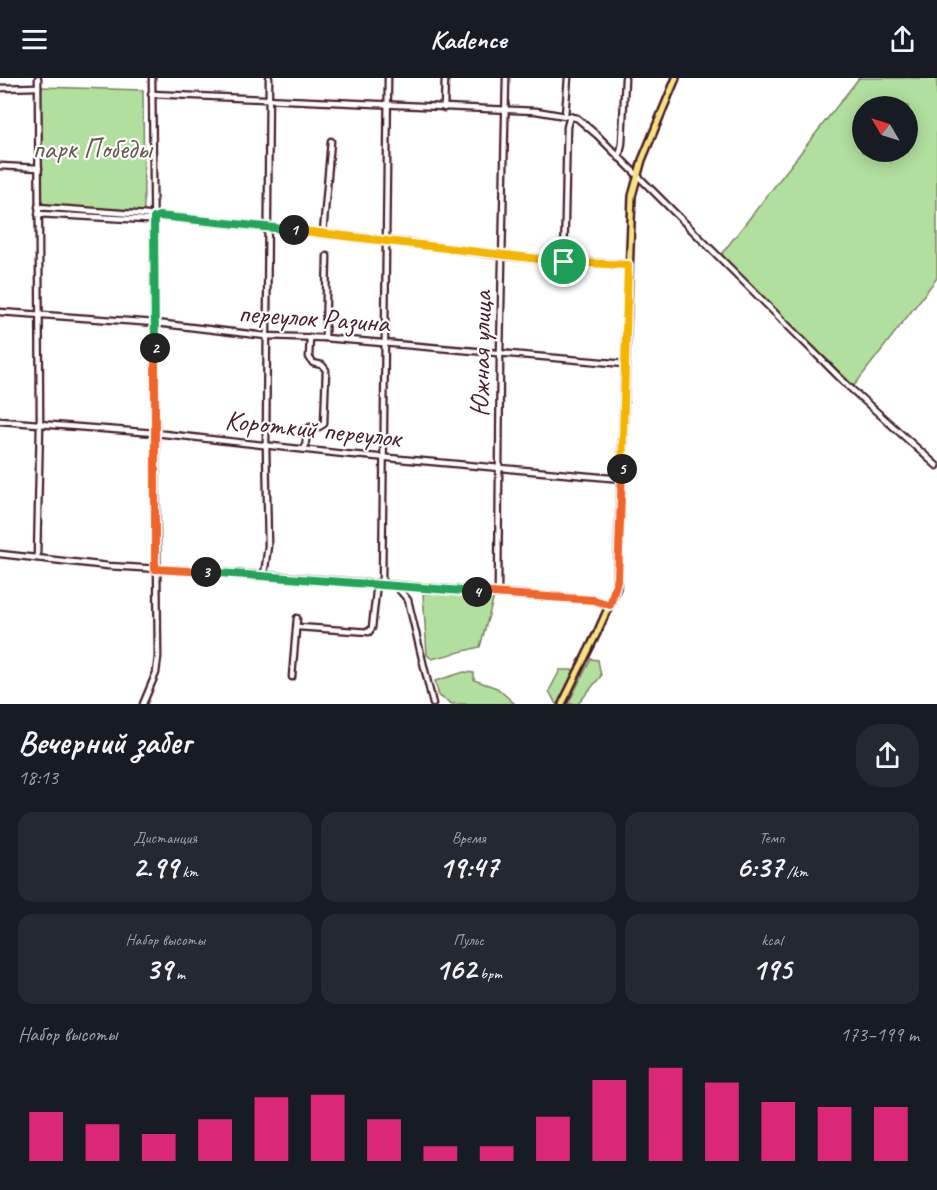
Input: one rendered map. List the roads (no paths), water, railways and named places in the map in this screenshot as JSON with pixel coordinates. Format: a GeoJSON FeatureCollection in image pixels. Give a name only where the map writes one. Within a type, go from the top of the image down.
{"type":"FeatureCollection","features":[{"type":"Feature","properties":{"kind":"main road"},"geometry":{"type":"LineString","coordinates":[[562,704],[610,605],[618,578],[632,196],[637,175],[676,78]]}},
{"type":"Feature","properties":{"kind":"street"},"geometry":{"type":"LineString","coordinates":[[38,78],[40,424],[38,558]]}},
{"type":"Feature","properties":{"kind":"street"},"geometry":{"type":"LineString","coordinates":[[143,704],[157,665],[156,323],[152,78]]}},
{"type":"Feature","properties":{"kind":"street"},"geometry":{"type":"LineString","coordinates":[[264,575],[268,546],[266,336],[269,78]]}},
{"type":"Feature","properties":{"kind":"street"},"geometry":{"type":"LineString","coordinates":[[298,627],[369,632],[372,628],[379,584],[384,457],[388,78]]}},
{"type":"Feature","properties":{"kind":"street"},"geometry":{"type":"LineString","coordinates":[[444,108],[445,78]]}},
{"type":"Feature","properties":{"kind":"street","name":"Южная улица"},"geometry":{"type":"LineString","coordinates":[[498,594],[506,78]]}},
{"type":"Feature","properties":{"kind":"street"},"geometry":{"type":"LineString","coordinates":[[564,262],[568,78]]}},
{"type":"Feature","properties":{"kind":"street"},"geometry":{"type":"LineString","coordinates":[[619,158],[622,143],[625,78]]}},
{"type":"Feature","properties":{"kind":"street"},"geometry":{"type":"LineString","coordinates":[[0,88],[38,87]]}},
{"type":"Feature","properties":{"kind":"street"},"geometry":{"type":"LineString","coordinates":[[151,94],[505,110],[567,116],[587,124],[868,406],[937,466]]}},
{"type":"Feature","properties":{"kind":"street"},"geometry":{"type":"LineString","coordinates":[[323,233],[331,141]]}},
{"type":"Feature","properties":{"kind":"street"},"geometry":{"type":"LineString","coordinates":[[0,166],[39,168]]}},
{"type":"Feature","properties":{"kind":"street"},"geometry":{"type":"LineString","coordinates":[[38,207],[148,215],[154,218]]}},
{"type":"Feature","properties":{"kind":"street"},"geometry":{"type":"LineString","coordinates":[[38,214],[147,220],[159,216],[323,233],[503,256],[628,265]]}},
{"type":"Feature","properties":{"kind":"street"},"geometry":{"type":"LineString","coordinates":[[325,338],[327,256]]}},
{"type":"Feature","properties":{"kind":"street","name":"переулок Разина"},"geometry":{"type":"LineString","coordinates":[[0,312],[156,323],[266,336],[325,338],[625,364]]}},
{"type":"Feature","properties":{"kind":"street"},"geometry":{"type":"LineString","coordinates":[[304,448],[310,428],[324,424],[326,370],[322,365],[313,363],[309,357],[310,337]]}},
{"type":"Feature","properties":{"kind":"street","name":"Короткий переулок"},"geometry":{"type":"LineString","coordinates":[[0,421],[155,433],[622,479]]}},
{"type":"Feature","properties":{"kind":"street"},"geometry":{"type":"LineString","coordinates":[[0,554],[155,569],[587,599],[610,605]]}},
{"type":"Feature","properties":{"kind":"street"},"geometry":{"type":"LineString","coordinates":[[396,586],[408,600],[433,704]]}},
{"type":"Feature","properties":{"kind":"street"},"geometry":{"type":"LineString","coordinates":[[292,678],[297,618]]}},
{"type":"Feature","properties":{"kind":"park label","name":"парк Победы"},"geometry":{"type":"Point","coordinates":[92,148]}}]}
